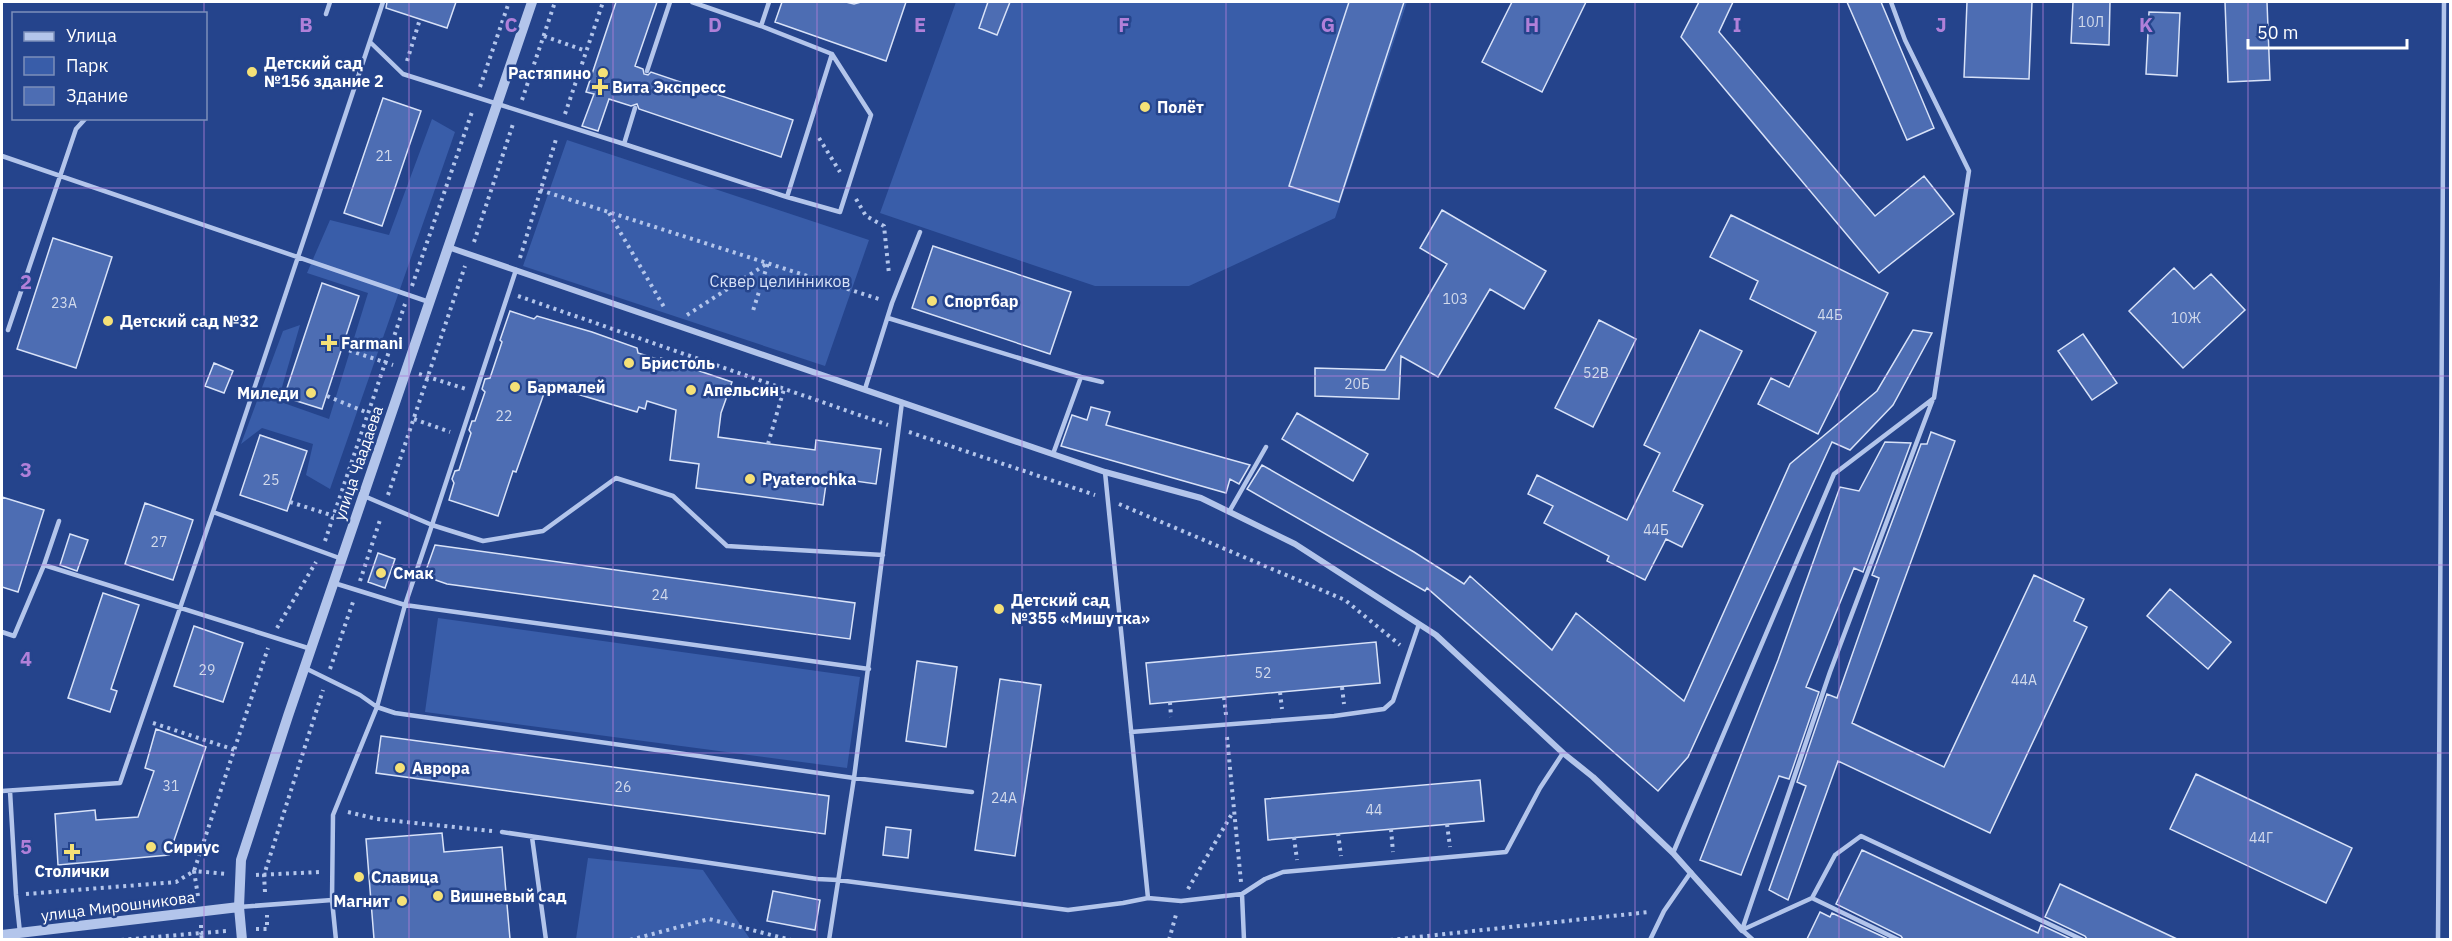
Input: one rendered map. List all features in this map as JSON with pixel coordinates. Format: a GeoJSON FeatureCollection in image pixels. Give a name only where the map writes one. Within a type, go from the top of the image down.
{"type":"FeatureCollection","features":[{"type":"Feature","properties":{"kind":"street","name":"улица Чаадаева"},"geometry":{"type":"LineString","coordinates":[[242,939],[239,907],[241,860],[532,2]]}},
{"type":"Feature","properties":{"kind":"street"},"geometry":{"type":"LineString","coordinates":[[448,247],[1105,472],[1201,498],[1295,544],[1436,635],[1673,853],[1743,930]]}},
{"type":"Feature","properties":{"kind":"street","name":"улица Мирошникова"},"geometry":{"type":"LineString","coordinates":[[2,934],[239,907]]}},
{"type":"Feature","properties":{"kind":"lane"},"geometry":{"type":"LineString","coordinates":[[326,14],[330,2]]}},
{"type":"Feature","properties":{"kind":"lane"},"geometry":{"type":"LineString","coordinates":[[2,791],[120,783],[383,2]]}},
{"type":"Feature","properties":{"kind":"lane"},"geometry":{"type":"LineString","coordinates":[[647,70],[670,2]]}},
{"type":"Feature","properties":{"kind":"lane"},"geometry":{"type":"LineString","coordinates":[[370,42],[403,74],[840,212],[871,115],[832,54],[692,2]]}},
{"type":"Feature","properties":{"kind":"lane"},"geometry":{"type":"LineString","coordinates":[[761,26],[769,2]]}},
{"type":"Feature","properties":{"kind":"lane"},"geometry":{"type":"LineString","coordinates":[[1743,930],[1830,672],[1934,398],[1969,171],[1905,40],[1892,2]]}},
{"type":"Feature","properties":{"kind":"lane"},"geometry":{"type":"LineString","coordinates":[[2438,939],[2444,2]]}},
{"type":"Feature","properties":{"kind":"lane"},"geometry":{"type":"LineString","coordinates":[[2444,48],[2451,52]]}},
{"type":"Feature","properties":{"kind":"lane"},"geometry":{"type":"LineString","coordinates":[[787,197],[832,54]]}},
{"type":"Feature","properties":{"kind":"lane"},"geometry":{"type":"LineString","coordinates":[[624,144],[635,108]]}},
{"type":"Feature","properties":{"kind":"lane"},"geometry":{"type":"LineString","coordinates":[[8,330],[76,129],[84,120]]}},
{"type":"Feature","properties":{"kind":"lane"},"geometry":{"type":"LineString","coordinates":[[2,156],[429,302]]}},
{"type":"Feature","properties":{"kind":"lane"},"geometry":{"type":"LineString","coordinates":[[865,389],[892,303],[920,232]]}},
{"type":"Feature","properties":{"kind":"lane"},"geometry":{"type":"LineString","coordinates":[[336,939],[332,900],[333,815],[377,707],[405,605],[516,270]]}},
{"type":"Feature","properties":{"kind":"lane"},"geometry":{"type":"LineString","coordinates":[[888,318],[1102,382]]}},
{"type":"Feature","properties":{"kind":"lane"},"geometry":{"type":"LineString","coordinates":[[1053,454],[1081,377]]}},
{"type":"Feature","properties":{"kind":"lane"},"geometry":{"type":"LineString","coordinates":[[1673,853],[1834,474],[1934,398]]}},
{"type":"Feature","properties":{"kind":"lane"},"geometry":{"type":"LineString","coordinates":[[829,939],[869,669],[902,402]]}},
{"type":"Feature","properties":{"kind":"lane"},"geometry":{"type":"LineString","coordinates":[[1229,512],[1266,447]]}},
{"type":"Feature","properties":{"kind":"lane"},"geometry":{"type":"LineString","coordinates":[[1105,472],[1148,898]]}},
{"type":"Feature","properties":{"kind":"lane"},"geometry":{"type":"LineString","coordinates":[[363,496],[432,525],[483,541],[543,531],[616,478],[673,496],[727,546],[883,555]]}},
{"type":"Feature","properties":{"kind":"lane"},"geometry":{"type":"LineString","coordinates":[[213,512],[342,559]]}},
{"type":"Feature","properties":{"kind":"lane"},"geometry":{"type":"LineString","coordinates":[[2,632],[14,636],[44,566],[59,521]]}},
{"type":"Feature","properties":{"kind":"lane"},"geometry":{"type":"LineString","coordinates":[[44,566],[311,650]]}},
{"type":"Feature","properties":{"kind":"lane"},"geometry":{"type":"LineString","coordinates":[[334,583],[405,605],[869,669]]}},
{"type":"Feature","properties":{"kind":"lane"},"geometry":{"type":"LineString","coordinates":[[1131,732],[1384,709],[1393,701],[1419,624]]}},
{"type":"Feature","properties":{"kind":"lane"},"geometry":{"type":"LineString","coordinates":[[305,668],[360,695],[377,707],[395,713],[854,778],[972,792]]}},
{"type":"Feature","properties":{"kind":"lane"},"geometry":{"type":"LineString","coordinates":[[502,832],[817,879],[1068,910],[1148,898],[1181,901],[1242,894],[1265,879],[1283,872],[1506,852],[1540,788],[1563,753]]}},
{"type":"Feature","properties":{"kind":"lane"},"geometry":{"type":"LineString","coordinates":[[10,791],[20,933]]}},
{"type":"Feature","properties":{"kind":"lane"},"geometry":{"type":"LineString","coordinates":[[1743,930],[1812,898],[1835,855],[1861,836],[2083,939]]}},
{"type":"Feature","properties":{"kind":"lane"},"geometry":{"type":"LineString","coordinates":[[532,837],[546,939]]}},
{"type":"Feature","properties":{"kind":"lane"},"geometry":{"type":"LineString","coordinates":[[1650,939],[1664,911],[1691,872]]}},
{"type":"Feature","properties":{"kind":"lane"},"geometry":{"type":"LineString","coordinates":[[1242,894],[1244,939]]}},
{"type":"Feature","properties":{"kind":"lane"},"geometry":{"type":"LineString","coordinates":[[1812,898],[1899,939]]}},
{"type":"Feature","properties":{"kind":"lane"},"geometry":{"type":"LineString","coordinates":[[239,907],[332,900]]}},
{"type":"Feature","properties":{"kind":"lane"},"geometry":{"type":"LineString","coordinates":[[1743,930],[1754,939]]}},
{"type":"Feature","properties":{"kind":"path"},"geometry":{"type":"LineString","coordinates":[[194,871],[272,637],[322,550],[509,2]]}},
{"type":"Feature","properties":{"kind":"path"},"geometry":{"type":"LineString","coordinates":[[264,875],[327,678],[555,2]]}},
{"type":"Feature","properties":{"kind":"path"},"geometry":{"type":"LineString","coordinates":[[403,74],[420,19]]}},
{"type":"Feature","properties":{"kind":"path"},"geometry":{"type":"LineString","coordinates":[[544,36],[586,51]]}},
{"type":"Feature","properties":{"kind":"path"},"geometry":{"type":"LineString","coordinates":[[540,190],[892,303],[884,226],[866,216]]}},
{"type":"Feature","properties":{"kind":"path"},"geometry":{"type":"LineString","coordinates":[[609,212],[674,324],[768,263]]}},
{"type":"Feature","properties":{"kind":"path"},"geometry":{"type":"LineString","coordinates":[[752,314],[768,263]]}},
{"type":"Feature","properties":{"kind":"path"},"geometry":{"type":"LineString","coordinates":[[508,293],[1108,499],[1345,600],[1409,654]]}},
{"type":"Feature","properties":{"kind":"path"},"geometry":{"type":"LineString","coordinates":[[768,444],[784,389]]}},
{"type":"Feature","properties":{"kind":"path"},"geometry":{"type":"LineString","coordinates":[[327,396],[369,412]]}},
{"type":"Feature","properties":{"kind":"path"},"geometry":{"type":"LineString","coordinates":[[414,419],[462,436]]}},
{"type":"Feature","properties":{"kind":"path"},"geometry":{"type":"LineString","coordinates":[[290,502],[334,516]]}},
{"type":"Feature","properties":{"kind":"path"},"geometry":{"type":"LineString","coordinates":[[141,719],[235,750]]}},
{"type":"Feature","properties":{"kind":"path"},"geometry":{"type":"LineString","coordinates":[[1226,724],[1242,894]]}},
{"type":"Feature","properties":{"kind":"path"},"geometry":{"type":"LineString","coordinates":[[335,810],[377,819],[502,832]]}},
{"type":"Feature","properties":{"kind":"path"},"geometry":{"type":"LineString","coordinates":[[1169,939],[1181,901],[1234,810]]}},
{"type":"Feature","properties":{"kind":"path"},"geometry":{"type":"LineString","coordinates":[[1447,824],[1451,858]]}},
{"type":"Feature","properties":{"kind":"path"},"geometry":{"type":"LineString","coordinates":[[1391,829],[1394,863]]}},
{"type":"Feature","properties":{"kind":"path"},"geometry":{"type":"LineString","coordinates":[[1338,833],[1342,867]]}},
{"type":"Feature","properties":{"kind":"path"},"geometry":{"type":"LineString","coordinates":[[1293,837],[1298,871]]}},
{"type":"Feature","properties":{"kind":"path"},"geometry":{"type":"LineString","coordinates":[[16,895],[176,882],[194,871],[239,875],[333,872]]}},
{"type":"Feature","properties":{"kind":"path"},"geometry":{"type":"LineString","coordinates":[[1390,939],[1664,911]]}},
{"type":"Feature","properties":{"kind":"path"},"geometry":{"type":"LineString","coordinates":[[630,939],[709,919],[791,939]]}},
{"type":"Feature","properties":{"kind":"path"},"geometry":{"type":"LineString","coordinates":[[121,939],[201,933],[202,939]]}},
{"type":"Feature","properties":{"kind":"green space","name":"Полёт"},"geometry":{"type":"Polygon","coordinates":[[[956,2],[1407,2],[1335,218],[1189,286],[1095,286],[880,213],[956,2]]]}},
{"type":"Feature","properties":{"kind":"green space"},"geometry":{"type":"Polygon","coordinates":[[[432,119],[455,132],[330,489],[306,475],[313,444],[262,428],[241,444],[283,331],[300,325],[278,401],[329,419],[368,293],[307,273],[330,220],[389,235],[432,119]]]}},
{"type":"Feature","properties":{"kind":"green space","name":"Сквер целинников"},"geometry":{"type":"Polygon","coordinates":[[[567,140],[869,240],[825,366],[523,266],[567,140]]]}},
{"type":"Feature","properties":{"kind":"green space"},"geometry":{"type":"Polygon","coordinates":[[[438,618],[860,677],[847,768],[425,712],[438,618]]]}},
{"type":"Feature","properties":{"kind":"green space"},"geometry":{"type":"Polygon","coordinates":[[[588,858],[703,870],[750,939],[576,939],[588,858]]]}},
{"type":"Feature","properties":{"kind":"building"},"geometry":{"type":"Polygon","coordinates":[[[387,2],[456,2],[447,28],[386,8],[387,2]]]}},
{"type":"Feature","properties":{"kind":"building"},"geometry":{"type":"Polygon","coordinates":[[[616,2],[657,2],[635,66],[643,69],[644,74],[648,75],[651,72],[793,120],[781,157],[639,109],[637,104],[631,106],[609,99],[598,131],[582,126],[594,94],[586,92],[616,2]]]}},
{"type":"Feature","properties":{"kind":"building"},"geometry":{"type":"Polygon","coordinates":[[[782,2],[854,4],[906,2],[886,61],[775,22],[782,2]]]}},
{"type":"Feature","properties":{"kind":"building"},"geometry":{"type":"Polygon","coordinates":[[[988,2],[1010,2],[997,35],[979,28],[988,2]]]}},
{"type":"Feature","properties":{"kind":"building"},"geometry":{"type":"Polygon","coordinates":[[[1349,2],[1404,2],[1339,202],[1289,186],[1349,2]]]}},
{"type":"Feature","properties":{"kind":"building"},"geometry":{"type":"Polygon","coordinates":[[[1512,2],[1586,2],[1542,92],[1482,62],[1512,2]]]}},
{"type":"Feature","properties":{"kind":"building"},"geometry":{"type":"Polygon","coordinates":[[[1699,2],[1733,2],[1719,32],[1875,216],[1924,176],[1954,214],[1879,273],[1681,37],[1699,2]]]}},
{"type":"Feature","properties":{"kind":"building"},"geometry":{"type":"Polygon","coordinates":[[[1847,2],[1881,2],[1934,128],[1907,140],[1847,2]]]}},
{"type":"Feature","properties":{"kind":"building"},"geometry":{"type":"Polygon","coordinates":[[[1967,2],[2032,2],[2029,79],[1964,77],[1967,2]]]}},
{"type":"Feature","properties":{"kind":"building"},"geometry":{"type":"Polygon","coordinates":[[[2073,2],[2110,2],[2109,45],[2071,43],[2073,2]]]}},
{"type":"Feature","properties":{"kind":"building"},"geometry":{"type":"Polygon","coordinates":[[[2225,2],[2267,2],[2270,80],[2228,82],[2225,2]]]}},
{"type":"Feature","properties":{"kind":"building"},"geometry":{"type":"Polygon","coordinates":[[[2149,12],[2180,13],[2177,76],[2146,74],[2149,12]]]}},
{"type":"Feature","properties":{"kind":"building"},"geometry":{"type":"Polygon","coordinates":[[[383,98],[421,111],[382,226],[344,213],[383,98]]]}},
{"type":"Feature","properties":{"kind":"building"},"geometry":{"type":"Polygon","coordinates":[[[1442,210],[1546,271],[1524,309],[1490,289],[1438,377],[1401,356],[1399,399],[1315,396],[1315,368],[1385,370],[1447,264],[1420,248],[1442,210]]]}},
{"type":"Feature","properties":{"kind":"building"},"geometry":{"type":"Polygon","coordinates":[[[1731,215],[1888,293],[1818,434],[1758,404],[1771,378],[1789,387],[1816,332],[1750,299],[1758,281],[1710,257],[1731,215]]]}},
{"type":"Feature","properties":{"kind":"building"},"geometry":{"type":"Polygon","coordinates":[[[53,238],[112,257],[76,368],[17,349],[53,238]]]}},
{"type":"Feature","properties":{"kind":"building"},"geometry":{"type":"Polygon","coordinates":[[[933,246],[1071,292],[1050,354],[912,308],[933,246]]]}},
{"type":"Feature","properties":{"kind":"building"},"geometry":{"type":"Polygon","coordinates":[[[2174,268],[2194,289],[2211,274],[2245,310],[2183,368],[2129,311],[2174,268]]]}},
{"type":"Feature","properties":{"kind":"building"},"geometry":{"type":"Polygon","coordinates":[[[322,283],[359,296],[322,409],[284,397],[322,283]]]}},
{"type":"Feature","properties":{"kind":"building"},"geometry":{"type":"Polygon","coordinates":[[[510,311],[534,319],[537,316],[592,332],[637,348],[638,353],[660,360],[661,358],[732,382],[721,413],[718,437],[815,450],[816,440],[881,449],[876,484],[827,477],[823,505],[696,488],[699,464],[670,460],[676,410],[647,401],[645,409],[639,407],[637,412],[547,385],[498,516],[449,500],[454,483],[452,479],[455,471],[459,470],[471,433],[469,430],[472,421],[475,421],[485,392],[482,389],[485,379],[490,378],[510,311]]]}},
{"type":"Feature","properties":{"kind":"building"},"geometry":{"type":"Polygon","coordinates":[[[1599,320],[1636,339],[1593,427],[1555,408],[1599,320]]]}},
{"type":"Feature","properties":{"kind":"building"},"geometry":{"type":"Polygon","coordinates":[[[1700,330],[1742,351],[1673,491],[1703,505],[1682,547],[1666,539],[1645,580],[1607,561],[1609,556],[1544,523],[1553,506],[1528,494],[1537,475],[1627,520],[1660,453],[1644,445],[1700,330]]]}},
{"type":"Feature","properties":{"kind":"building"},"geometry":{"type":"Polygon","coordinates":[[[1913,330],[1932,333],[1893,405],[1850,450],[1832,442],[1688,757],[1658,791],[1427,588],[1425,591],[1247,489],[1262,465],[1414,552],[1464,584],[1470,576],[1552,650],[1576,613],[1684,701],[1790,464],[1877,391],[1913,330]]]}},
{"type":"Feature","properties":{"kind":"building"},"geometry":{"type":"Polygon","coordinates":[[[2083,334],[2117,383],[2092,400],[2058,351],[2083,334]]]}},
{"type":"Feature","properties":{"kind":"building"},"geometry":{"type":"Polygon","coordinates":[[[214,363],[233,371],[224,393],[205,386],[214,363]]]}},
{"type":"Feature","properties":{"kind":"building"},"geometry":{"type":"Polygon","coordinates":[[[1091,407],[1110,412],[1106,425],[1250,465],[1239,484],[1230,479],[1226,493],[1061,446],[1072,415],[1087,420],[1091,407]]]}},
{"type":"Feature","properties":{"kind":"building"},"geometry":{"type":"Polygon","coordinates":[[[1297,413],[1368,454],[1353,481],[1282,439],[1297,413]]]}},
{"type":"Feature","properties":{"kind":"building"},"geometry":{"type":"Polygon","coordinates":[[[1931,432],[1955,441],[1852,723],[1944,767],[2034,575],[2084,599],[2074,621],[2087,627],[1990,833],[1838,761],[1788,900],[1769,890],[1806,786],[1797,782],[1827,694],[1837,698],[1879,578],[1872,575],[1921,444],[1927,444],[1931,432]]]}},
{"type":"Feature","properties":{"kind":"building"},"geometry":{"type":"Polygon","coordinates":[[[260,435],[307,451],[287,511],[240,495],[260,435]]]}},
{"type":"Feature","properties":{"kind":"building"},"geometry":{"type":"Polygon","coordinates":[[[1885,442],[1911,443],[1863,572],[1854,568],[1806,687],[1819,692],[1789,779],[1779,776],[1741,875],[1700,860],[1778,660],[1840,487],[1859,491],[1885,442]]]}},
{"type":"Feature","properties":{"kind":"building"},"geometry":{"type":"Polygon","coordinates":[[[2,497],[44,510],[18,592],[2,587],[2,497]]]}},
{"type":"Feature","properties":{"kind":"building"},"geometry":{"type":"Polygon","coordinates":[[[145,503],[193,520],[173,580],[125,564],[145,503]]]}},
{"type":"Feature","properties":{"kind":"building"},"geometry":{"type":"Polygon","coordinates":[[[70,534],[88,540],[77,571],[60,565],[70,534]]]}},
{"type":"Feature","properties":{"kind":"building"},"geometry":{"type":"Polygon","coordinates":[[[435,545],[855,603],[850,639],[447,584],[424,576],[435,545]]]}},
{"type":"Feature","properties":{"kind":"building"},"geometry":{"type":"Polygon","coordinates":[[[378,553],[395,559],[385,588],[368,582],[378,553]]]}},
{"type":"Feature","properties":{"kind":"building"},"geometry":{"type":"Polygon","coordinates":[[[2170,589],[2231,642],[2208,669],[2147,616],[2170,589]]]}},
{"type":"Feature","properties":{"kind":"building"},"geometry":{"type":"Polygon","coordinates":[[[103,593],[139,605],[111,689],[117,691],[110,712],[68,698],[103,593]]]}},
{"type":"Feature","properties":{"kind":"building"},"geometry":{"type":"Polygon","coordinates":[[[194,626],[243,643],[223,702],[174,686],[194,626]]]}},
{"type":"Feature","properties":{"kind":"building"},"geometry":{"type":"Polygon","coordinates":[[[1376,642],[1380,683],[1150,704],[1146,663],[1376,642]]]}},
{"type":"Feature","properties":{"kind":"building"},"geometry":{"type":"Polygon","coordinates":[[[917,661],[957,667],[946,747],[906,741],[917,661]]]}},
{"type":"Feature","properties":{"kind":"building"},"geometry":{"type":"Polygon","coordinates":[[[1000,679],[1041,685],[1015,856],[975,850],[1000,679]]]}},
{"type":"Feature","properties":{"kind":"building"},"geometry":{"type":"Polygon","coordinates":[[[156,729],[206,747],[169,855],[58,865],[55,814],[95,810],[96,820],[138,817],[154,771],[145,768],[156,729]]]}},
{"type":"Feature","properties":{"kind":"building"},"geometry":{"type":"Polygon","coordinates":[[[381,736],[829,796],[825,834],[376,773],[381,736]]]}},
{"type":"Feature","properties":{"kind":"building"},"geometry":{"type":"Polygon","coordinates":[[[2196,774],[2352,848],[2326,903],[2170,829],[2196,774]]]}},
{"type":"Feature","properties":{"kind":"building"},"geometry":{"type":"Polygon","coordinates":[[[1480,780],[1484,821],[1268,840],[1265,799],[1480,780]]]}},
{"type":"Feature","properties":{"kind":"building"},"geometry":{"type":"Polygon","coordinates":[[[886,827],[911,830],[908,858],[883,855],[886,827]]]}},
{"type":"Feature","properties":{"kind":"building","name":"Вишневый сад"},"geometry":{"type":"Polygon","coordinates":[[[442,833],[444,852],[502,847],[510,939],[374,939],[366,839],[442,833]]]}},
{"type":"Feature","properties":{"kind":"building"},"geometry":{"type":"Polygon","coordinates":[[[1862,850],[2038,933],[2041,925],[2071,939],[1903,939],[1836,904],[1862,850]]]}},
{"type":"Feature","properties":{"kind":"building"},"geometry":{"type":"Polygon","coordinates":[[[2060,884],[2177,939],[2087,939],[2045,917],[2060,884]]]}},
{"type":"Feature","properties":{"kind":"building"},"geometry":{"type":"Polygon","coordinates":[[[773,891],[820,900],[815,930],[767,921],[773,891]]]}},
{"type":"Feature","properties":{"kind":"building"},"geometry":{"type":"Polygon","coordinates":[[[1820,912],[1830,917],[1832,913],[1888,939],[1807,939],[1820,912]]]}},
{"type":"Feature","properties":{"kind":"place","name":"Детский сад №156 здание 2"},"geometry":{"type":"Point","coordinates":[252,72]}},
{"type":"Feature","properties":{"kind":"place","name":"Растяпино"},"geometry":{"type":"Point","coordinates":[603,73]}},
{"type":"Feature","properties":{"kind":"place","name":"Вита Экспресс"},"geometry":{"type":"Point","coordinates":[600,87]}},
{"type":"Feature","properties":{"kind":"place","name":"Полёт"},"geometry":{"type":"Point","coordinates":[1145,107]}},
{"type":"Feature","properties":{"kind":"place","name":"Спортбар"},"geometry":{"type":"Point","coordinates":[932,301]}},
{"type":"Feature","properties":{"kind":"place","name":"Детский сад №32"},"geometry":{"type":"Point","coordinates":[108,321]}},
{"type":"Feature","properties":{"kind":"place","name":"Farmani"},"geometry":{"type":"Point","coordinates":[329,343]}},
{"type":"Feature","properties":{"kind":"place","name":"Бристоль"},"geometry":{"type":"Point","coordinates":[629,363]}},
{"type":"Feature","properties":{"kind":"place","name":"Бармалей"},"geometry":{"type":"Point","coordinates":[515,387]}},
{"type":"Feature","properties":{"kind":"place","name":"Апельсин"},"geometry":{"type":"Point","coordinates":[691,390]}},
{"type":"Feature","properties":{"kind":"place","name":"Миледи"},"geometry":{"type":"Point","coordinates":[311,393]}},
{"type":"Feature","properties":{"kind":"place","name":"Pyaterochka"},"geometry":{"type":"Point","coordinates":[750,479]}},
{"type":"Feature","properties":{"kind":"place","name":"Смак"},"geometry":{"type":"Point","coordinates":[381,573]}},
{"type":"Feature","properties":{"kind":"place","name":"Детский сад №355 «Мишутка»"},"geometry":{"type":"Point","coordinates":[999,609]}},
{"type":"Feature","properties":{"kind":"place","name":"Аврора"},"geometry":{"type":"Point","coordinates":[400,768]}},
{"type":"Feature","properties":{"kind":"place","name":"Сириус"},"geometry":{"type":"Point","coordinates":[151,847]}},
{"type":"Feature","properties":{"kind":"place","name":"Столички"},"geometry":{"type":"Point","coordinates":[72,852]}},
{"type":"Feature","properties":{"kind":"place","name":"Славица"},"geometry":{"type":"Point","coordinates":[359,877]}},
{"type":"Feature","properties":{"kind":"place","name":"Вишневый сад"},"geometry":{"type":"Point","coordinates":[438,896]}},
{"type":"Feature","properties":{"kind":"place","name":"Магнит"},"geometry":{"type":"Point","coordinates":[402,901]}}]}
